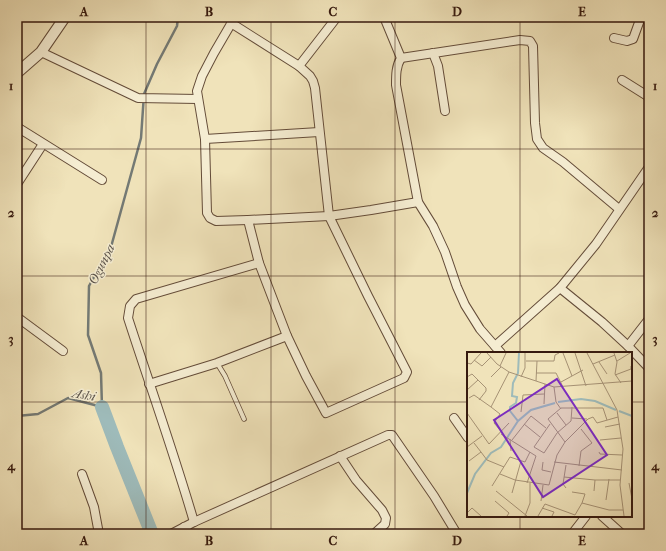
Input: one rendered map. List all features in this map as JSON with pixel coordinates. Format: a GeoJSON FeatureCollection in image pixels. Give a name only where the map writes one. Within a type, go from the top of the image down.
{"type":"FeatureCollection","features":[{"type":"Feature","properties":{"kind":"street"},"geometry":{"type":"LineString","coordinates":[[17,73],[41,52],[65,17]]}},
{"type":"Feature","properties":{"kind":"street"},"geometry":{"type":"LineString","coordinates":[[299,66],[337,17]]}},
{"type":"Feature","properties":{"kind":"street"},"geometry":{"type":"LineString","coordinates":[[384,17],[401,58],[396,73],[396,85],[418,202],[433,226],[445,252],[465,305],[480,329],[500,352]]}},
{"type":"Feature","properties":{"kind":"street"},"geometry":{"type":"LineString","coordinates":[[614,38],[627,40],[633,39],[641,17]]}},
{"type":"Feature","properties":{"kind":"street"},"geometry":{"type":"LineString","coordinates":[[248,220],[259,263],[287,336],[326,413],[404,378],[407,372],[329,216],[313,81],[299,66],[233,20],[202,76],[197,91],[205,139],[207,213],[210,218],[216,221],[329,216],[418,202]]}},
{"type":"Feature","properties":{"kind":"street"},"geometry":{"type":"LineString","coordinates":[[401,58],[520,40],[530,42],[533,46],[535,123],[537,139],[543,148],[563,162],[619,209]]}},
{"type":"Feature","properties":{"kind":"street"},"geometry":{"type":"LineString","coordinates":[[41,52],[138,98],[198,99]]}},
{"type":"Feature","properties":{"kind":"street"},"geometry":{"type":"LineString","coordinates":[[433,53],[438,66],[445,111]]}},
{"type":"Feature","properties":{"kind":"street"},"geometry":{"type":"LineString","coordinates":[[622,80],[649,97]]}},
{"type":"Feature","properties":{"kind":"street"},"geometry":{"type":"LineString","coordinates":[[17,127],[102,180]]}},
{"type":"Feature","properties":{"kind":"street"},"geometry":{"type":"LineString","coordinates":[[205,139],[319,132]]}},
{"type":"Feature","properties":{"kind":"street"},"geometry":{"type":"LineString","coordinates":[[17,184],[43,144]]}},
{"type":"Feature","properties":{"kind":"street"},"geometry":{"type":"LineString","coordinates":[[495,346],[560,288],[596,244],[649,167]]}},
{"type":"Feature","properties":{"kind":"street"},"geometry":{"type":"LineString","coordinates":[[194,522],[174,456],[128,318],[130,306],[136,299],[259,263]]}},
{"type":"Feature","properties":{"kind":"street"},"geometry":{"type":"LineString","coordinates":[[560,288],[602,322],[649,368]]}},
{"type":"Feature","properties":{"kind":"street"},"geometry":{"type":"LineString","coordinates":[[17,317],[62,350]]}},
{"type":"Feature","properties":{"kind":"street"},"geometry":{"type":"LineString","coordinates":[[628,346],[649,319]]}},
{"type":"Feature","properties":{"kind":"street"},"geometry":{"type":"LineString","coordinates":[[149,384],[217,363],[287,336]]}},
{"type":"Feature","properties":{"kind":"street"},"geometry":{"type":"LineString","coordinates":[[454,418],[467,437]]}},
{"type":"Feature","properties":{"kind":"street"},"geometry":{"type":"LineString","coordinates":[[171,534],[194,522],[340,456],[388,435],[392,435],[434,496],[457,534]]}},
{"type":"Feature","properties":{"kind":"street"},"geometry":{"type":"LineString","coordinates":[[340,456],[356,480],[382,510],[386,518],[385,524],[374,534]]}},
{"type":"Feature","properties":{"kind":"street"},"geometry":{"type":"LineString","coordinates":[[82,474],[94,507],[99,534]]}},
{"type":"Feature","properties":{"kind":"street"},"geometry":{"type":"LineString","coordinates":[[572,534],[585,517]]}},
{"type":"Feature","properties":{"kind":"street"},"geometry":{"type":"LineString","coordinates":[[603,517],[622,534]]}},
{"type":"Feature","properties":{"kind":"street"},"geometry":{"type":"LineString","coordinates":[[184,527],[190,534]]}},
{"type":"Feature","properties":{"kind":"lane"},"geometry":{"type":"LineString","coordinates":[[217,363],[225,376],[244,419]]}},
{"type":"Feature","properties":{"kind":"waterway","name":"Ogunpa"},"geometry":{"type":"LineString","coordinates":[[17,416],[38,414],[68,398],[102,407],[101,373],[88,335],[89,286],[111,247],[141,138],[144,94],[157,64],[177,26],[178,17]]}},
{"type":"Feature","properties":{"kind":"waterway","name":"Ogunpa"},"geometry":{"type":"LineString","coordinates":[[102,407],[152,534]]}},
{"type":"Feature","properties":{"kind":"water label","name":"Ashi"},"geometry":{"type":"Point","coordinates":[84,394]}}]}
